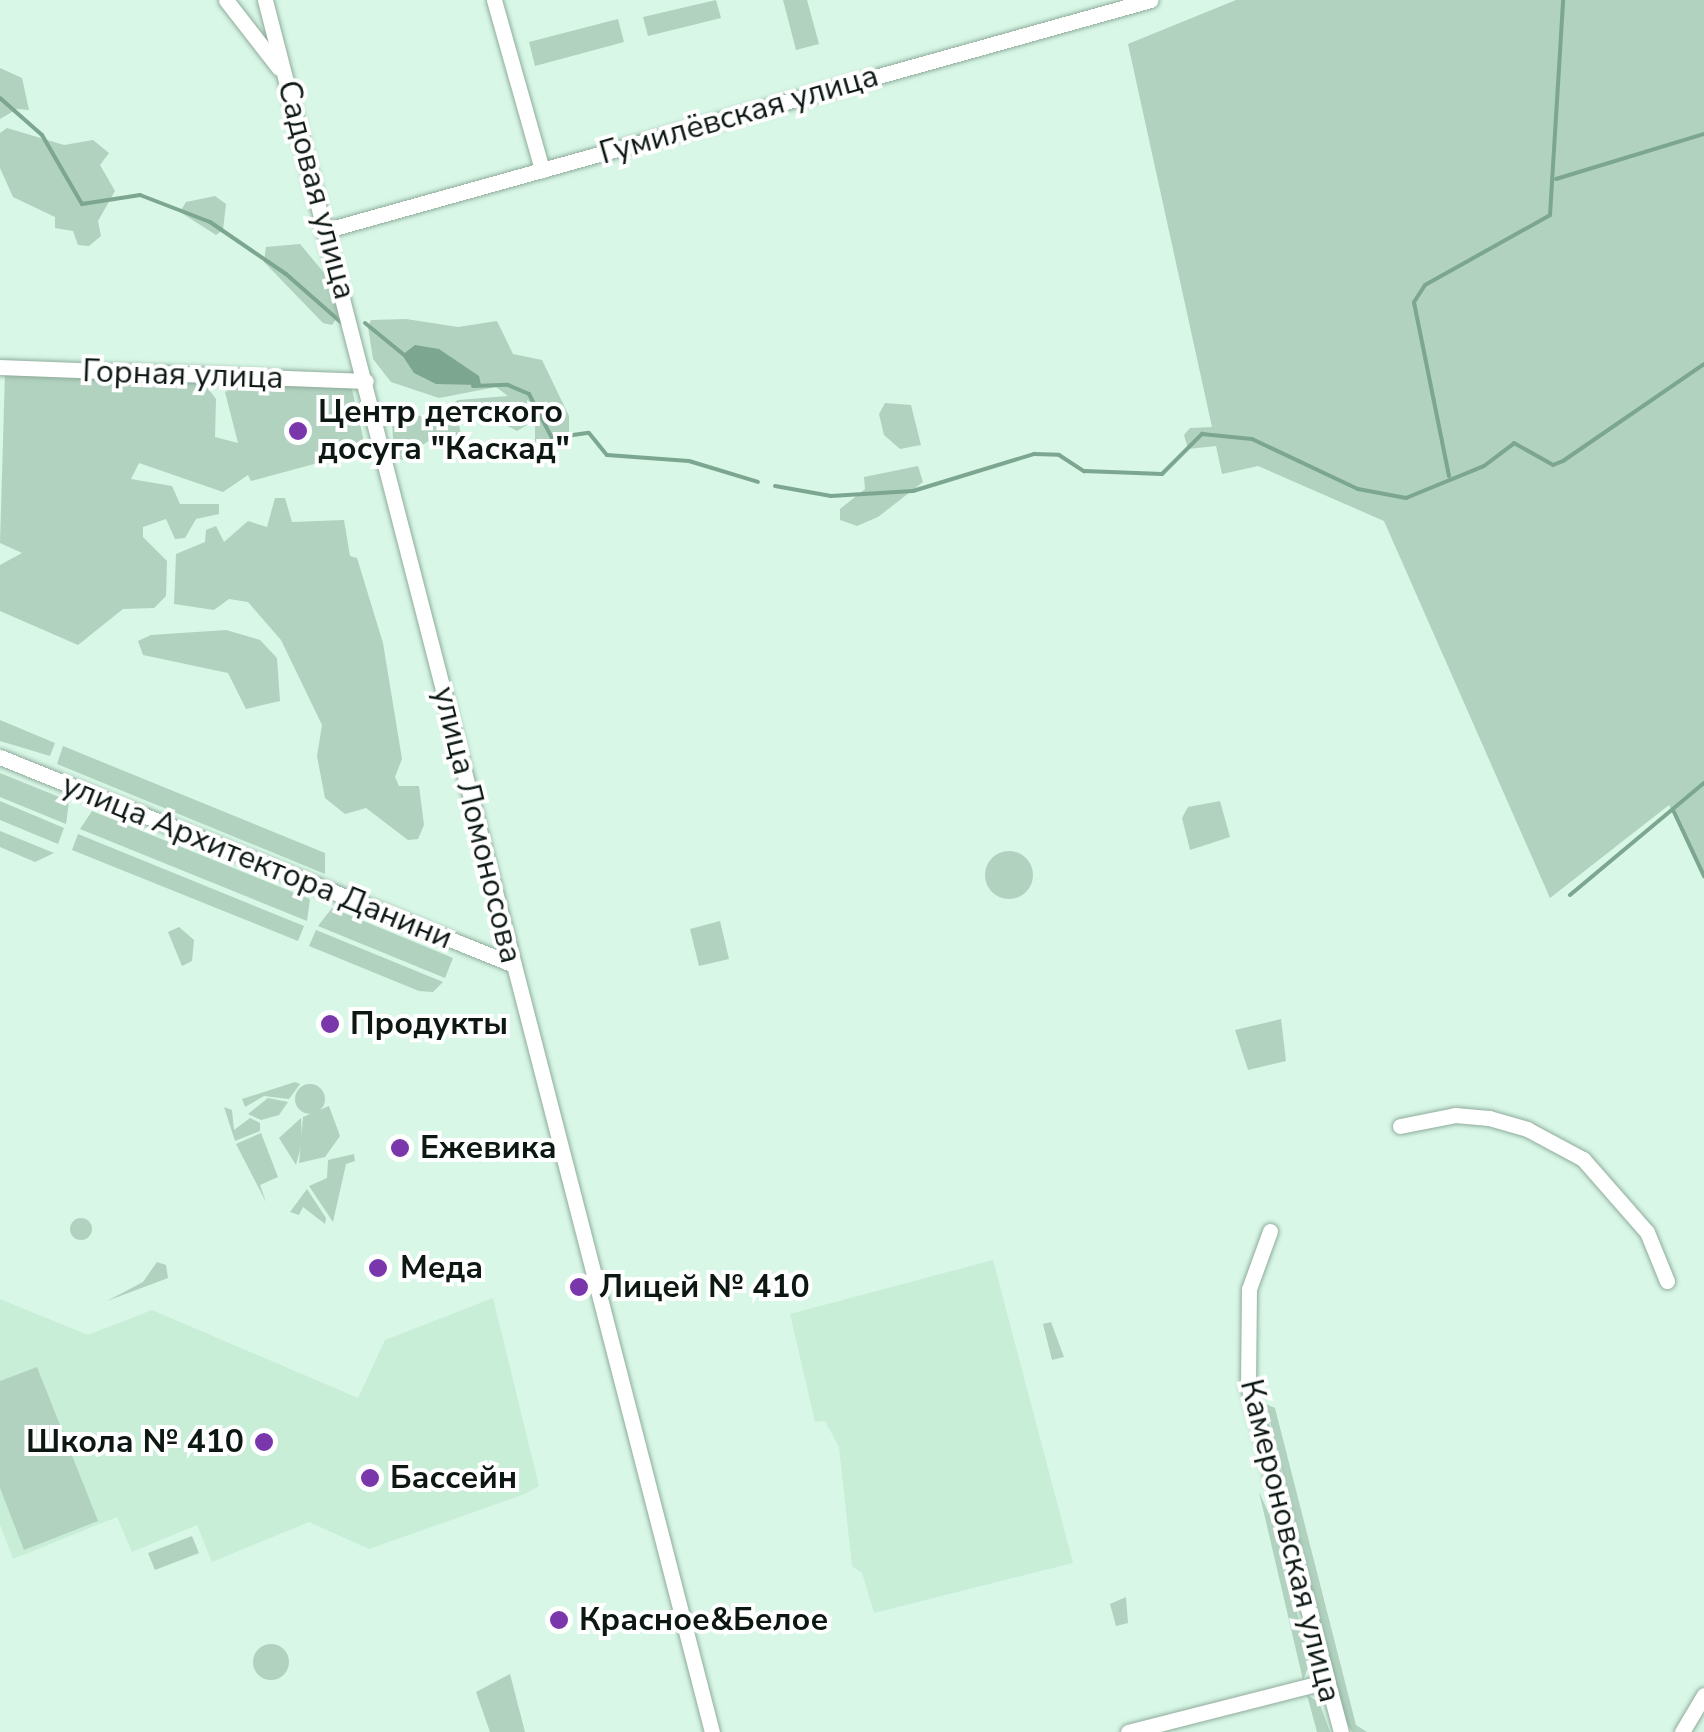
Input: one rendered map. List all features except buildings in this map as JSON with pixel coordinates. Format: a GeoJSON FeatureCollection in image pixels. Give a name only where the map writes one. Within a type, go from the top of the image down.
{"type":"FeatureCollection","features":[{"type":"Feature","properties":{"kind":"street"},"geometry":{"type":"LineString","coordinates":[[226,0],[286,80]]}},
{"type":"Feature","properties":{"kind":"street","name":"Садовая улица"},"geometry":{"type":"LineString","coordinates":[[265,0],[366,381]]}},
{"type":"Feature","properties":{"kind":"street"},"geometry":{"type":"LineString","coordinates":[[494,0],[542,170]]}},
{"type":"Feature","properties":{"kind":"street","name":"Гумилёвская улица"},"geometry":{"type":"LineString","coordinates":[[327,230],[1151,0]]}},
{"type":"Feature","properties":{"kind":"street","name":"Горная улица"},"geometry":{"type":"LineString","coordinates":[[0,367],[366,381]]}},
{"type":"Feature","properties":{"kind":"street","name":"улица Ломоносова"},"geometry":{"type":"LineString","coordinates":[[366,381],[712,1732]]}},
{"type":"Feature","properties":{"kind":"street","name":"улица Архитектора Данини"},"geometry":{"type":"LineString","coordinates":[[0,757],[514,965]]}},
{"type":"Feature","properties":{"kind":"street"},"geometry":{"type":"LineString","coordinates":[[1400,1126],[1454,1115],[1489,1118],[1527,1128],[1583,1159],[1647,1232],[1666,1281]]}},
{"type":"Feature","properties":{"kind":"street","name":"Камероновская улица"},"geometry":{"type":"LineString","coordinates":[[1270,1231],[1249,1290],[1248,1386],[1324,1682],[1341,1732]]}},
{"type":"Feature","properties":{"kind":"street"},"geometry":{"type":"LineString","coordinates":[[1128,1732],[1324,1682]]}},
{"type":"Feature","properties":{"kind":"street"},"geometry":{"type":"LineString","coordinates":[[1682,1732],[1704,1695]]}},
{"type":"Feature","properties":{"kind":"shaded area"},"geometry":{"type":"Polygon","coordinates":[[[716,0],[721,18],[648,36],[643,17],[716,0]]]}},
{"type":"Feature","properties":{"kind":"shaded area"},"geometry":{"type":"Polygon","coordinates":[[[783,0],[807,0],[819,44],[796,50],[783,0]]]}},
{"type":"Feature","properties":{"kind":"shaded area"},"geometry":{"type":"Polygon","coordinates":[[[1236,0],[1704,0],[1704,876],[1669,805],[1550,898],[1384,521],[1258,466],[1222,474],[1216,446],[1188,449],[1184,435],[1190,428],[1212,427],[1128,44],[1236,0]]]}},
{"type":"Feature","properties":{"kind":"shaded area"},"geometry":{"type":"Polygon","coordinates":[[[618,19],[624,42],[535,66],[529,42],[618,19]]]}},
{"type":"Feature","properties":{"kind":"shaded area"},"geometry":{"type":"Polygon","coordinates":[[[0,68],[22,78],[29,110],[17,109],[0,119],[0,68]]]}},
{"type":"Feature","properties":{"kind":"shaded area"},"geometry":{"type":"Polygon","coordinates":[[[7,128],[64,145],[93,140],[109,153],[100,165],[115,191],[98,221],[101,236],[89,246],[78,245],[73,231],[55,228],[55,217],[13,197],[0,168],[0,133],[7,128]]]}},
{"type":"Feature","properties":{"kind":"shaded area"},"geometry":{"type":"Polygon","coordinates":[[[215,196],[226,204],[223,230],[216,235],[180,212],[186,202],[215,196]]]}},
{"type":"Feature","properties":{"kind":"shaded area"},"geometry":{"type":"Polygon","coordinates":[[[300,244],[330,280],[339,315],[332,325],[323,323],[264,262],[266,247],[300,244]]]}},
{"type":"Feature","properties":{"kind":"shaded area"},"geometry":{"type":"Polygon","coordinates":[[[406,319],[458,327],[497,321],[513,354],[542,360],[569,416],[569,436],[546,452],[535,446],[535,406],[527,400],[527,425],[517,431],[484,414],[453,415],[450,405],[458,400],[508,396],[496,387],[439,398],[391,382],[373,359],[368,327],[371,320],[406,319]]]}},
{"type":"Feature","properties":{"kind":"shaded area"},"geometry":{"type":"Polygon","coordinates":[[[415,345],[439,349],[479,376],[481,385],[436,384],[414,373],[402,355],[415,345]]]}},
{"type":"Feature","properties":{"kind":"shaded area"},"geometry":{"type":"Polygon","coordinates":[[[5,373],[204,383],[216,399],[215,437],[238,443],[225,392],[241,383],[351,385],[366,450],[251,481],[248,475],[223,492],[139,463],[131,479],[172,486],[180,504],[219,504],[219,514],[196,519],[185,538],[175,539],[166,519],[143,527],[143,537],[167,561],[166,596],[154,608],[123,609],[78,645],[0,611],[0,565],[22,553],[0,543],[5,373]]]}},
{"type":"Feature","properties":{"kind":"shaded area"},"geometry":{"type":"Polygon","coordinates":[[[885,403],[911,405],[921,445],[900,449],[884,435],[879,414],[885,403]]]}},
{"type":"Feature","properties":{"kind":"shaded area"},"geometry":{"type":"Polygon","coordinates":[[[399,411],[459,425],[461,434],[457,441],[431,439],[402,460],[394,456],[392,422],[399,411]]]}},
{"type":"Feature","properties":{"kind":"shaded area"},"geometry":{"type":"Polygon","coordinates":[[[918,466],[923,482],[878,517],[857,526],[840,520],[840,509],[865,489],[864,477],[918,466]]]}},
{"type":"Feature","properties":{"kind":"shaded area"},"geometry":{"type":"Polygon","coordinates":[[[275,498],[285,498],[292,522],[344,520],[350,556],[357,558],[383,643],[402,759],[395,777],[399,786],[419,786],[424,825],[418,839],[408,840],[366,808],[345,814],[325,798],[317,756],[322,725],[281,640],[248,602],[229,599],[214,610],[174,604],[176,554],[205,542],[206,530],[216,526],[224,542],[248,521],[267,527],[275,498]]]}},
{"type":"Feature","properties":{"kind":"shaded area"},"geometry":{"type":"Polygon","coordinates":[[[226,630],[260,640],[277,658],[280,701],[246,709],[228,673],[143,655],[138,641],[151,635],[226,630]]]}},
{"type":"Feature","properties":{"kind":"shaded area"},"geometry":{"type":"Polygon","coordinates":[[[0,720],[55,743],[50,756],[0,741],[0,720]]]}},
{"type":"Feature","properties":{"kind":"shaded area"},"geometry":{"type":"Polygon","coordinates":[[[63,746],[325,853],[325,874],[57,764],[63,746]]]}},
{"type":"Feature","properties":{"kind":"shaded area"},"geometry":{"type":"Polygon","coordinates":[[[0,773],[69,801],[66,824],[0,797],[0,773]]]}},
{"type":"Feature","properties":{"kind":"shaded area"},"geometry":{"type":"Polygon","coordinates":[[[0,801],[64,828],[58,844],[0,820],[0,801]]]}},
{"type":"Feature","properties":{"kind":"shaded area"},"geometry":{"type":"Polygon","coordinates":[[[1220,801],[1230,837],[1190,850],[1182,818],[1188,807],[1220,801]]]}},
{"type":"Feature","properties":{"kind":"shaded area"},"geometry":{"type":"Polygon","coordinates":[[[92,811],[310,899],[307,921],[80,829],[92,811]]]}},
{"type":"Feature","properties":{"kind":"shaded area"},"geometry":{"type":"Polygon","coordinates":[[[0,831],[54,853],[35,862],[0,847],[0,831]]]}},
{"type":"Feature","properties":{"kind":"shaded area"},"geometry":{"type":"Polygon","coordinates":[[[78,834],[304,926],[298,941],[72,850],[78,834]]]}},
{"type":"Feature","properties":{"kind":"shaded area"},"geometry":{"type":"Polygon","coordinates":[[[1009,851],[1026,858],[1033,875],[1026,892],[1009,899],[992,892],[985,875],[992,858],[1009,851]]]}},
{"type":"Feature","properties":{"kind":"shaded area"},"geometry":{"type":"Polygon","coordinates":[[[332,908],[453,958],[445,978],[318,926],[332,908]]]}},
{"type":"Feature","properties":{"kind":"shaded area"},"geometry":{"type":"Polygon","coordinates":[[[720,921],[729,959],[699,966],[690,929],[720,921]]]}},
{"type":"Feature","properties":{"kind":"shaded area"},"geometry":{"type":"Polygon","coordinates":[[[179,927],[194,940],[192,961],[182,966],[168,932],[179,927]]]}},
{"type":"Feature","properties":{"kind":"shaded area"},"geometry":{"type":"Polygon","coordinates":[[[316,930],[443,982],[433,992],[419,991],[309,946],[316,930]]]}},
{"type":"Feature","properties":{"kind":"shaded area"},"geometry":{"type":"Polygon","coordinates":[[[1281,1019],[1286,1061],[1248,1070],[1235,1030],[1281,1019]]]}},
{"type":"Feature","properties":{"kind":"shaded area"},"geometry":{"type":"Polygon","coordinates":[[[295,1082],[300,1084],[289,1099],[264,1096],[245,1107],[242,1099],[295,1082]]]}},
{"type":"Feature","properties":{"kind":"shaded area"},"geometry":{"type":"Polygon","coordinates":[[[310,1084],[320,1089],[325,1099],[320,1109],[310,1114],[300,1109],[295,1099],[300,1089],[310,1084]]]}},
{"type":"Feature","properties":{"kind":"shaded area"},"geometry":{"type":"Polygon","coordinates":[[[268,1098],[288,1102],[279,1115],[261,1120],[248,1114],[268,1098]]]}},
{"type":"Feature","properties":{"kind":"shaded area"},"geometry":{"type":"Polygon","coordinates":[[[329,1106],[340,1136],[325,1157],[299,1163],[303,1117],[329,1106]]]}},
{"type":"Feature","properties":{"kind":"shaded area"},"geometry":{"type":"Polygon","coordinates":[[[224,1107],[232,1110],[234,1130],[250,1118],[260,1123],[260,1131],[235,1141],[224,1107]]]}},
{"type":"Feature","properties":{"kind":"shaded area"},"geometry":{"type":"Polygon","coordinates":[[[301,1118],[302,1142],[296,1165],[279,1138],[301,1118]]]}},
{"type":"Feature","properties":{"kind":"shaded area"},"geometry":{"type":"Polygon","coordinates":[[[261,1133],[278,1177],[260,1185],[266,1202],[236,1144],[261,1133]]]}},
{"type":"Feature","properties":{"kind":"shaded area"},"geometry":{"type":"Polygon","coordinates":[[[354,1154],[355,1161],[346,1164],[333,1222],[309,1186],[327,1178],[328,1160],[354,1154]]]}},
{"type":"Feature","properties":{"kind":"shaded area"},"geometry":{"type":"Polygon","coordinates":[[[307,1189],[326,1218],[325,1224],[303,1207],[299,1215],[290,1212],[307,1189]]]}},
{"type":"Feature","properties":{"kind":"shaded area"},"geometry":{"type":"Polygon","coordinates":[[[81,1218],[89,1221],[89,1237],[81,1240],[73,1237],[70,1229],[73,1221],[81,1218]]]}},
{"type":"Feature","properties":{"kind":"shaded area"},"geometry":{"type":"Polygon","coordinates":[[[993,1260],[1073,1563],[874,1613],[862,1573],[852,1566],[839,1447],[825,1421],[815,1422],[790,1314],[993,1260]]]}},
{"type":"Feature","properties":{"kind":"shaded area"},"geometry":{"type":"Polygon","coordinates":[[[157,1262],[166,1265],[168,1278],[107,1301],[143,1282],[157,1262]]]}},
{"type":"Feature","properties":{"kind":"shaded area","name":"Школа № 410"},"geometry":{"type":"Polygon","coordinates":[[[493,1298],[539,1486],[525,1494],[369,1549],[309,1522],[212,1562],[197,1525],[132,1552],[117,1517],[13,1559],[0,1525],[0,1299],[88,1335],[152,1310],[358,1398],[385,1340],[493,1298]]]}},
{"type":"Feature","properties":{"kind":"shaded area"},"geometry":{"type":"Polygon","coordinates":[[[1051,1322],[1064,1357],[1052,1360],[1043,1324],[1051,1322]]]}},
{"type":"Feature","properties":{"kind":"shaded area"},"geometry":{"type":"Polygon","coordinates":[[[37,1367],[98,1521],[24,1550],[0,1488],[0,1381],[37,1367]]]}},
{"type":"Feature","properties":{"kind":"shaded area"},"geometry":{"type":"Polygon","coordinates":[[[1266,1404],[1275,1408],[1356,1725],[1367,1732],[1352,1732],[1340,1710],[1266,1404]]]}},
{"type":"Feature","properties":{"kind":"shaded area"},"geometry":{"type":"Polygon","coordinates":[[[1259,1492],[1275,1527],[1310,1663],[1303,1680],[1259,1492]]]}},
{"type":"Feature","properties":{"kind":"shaded area"},"geometry":{"type":"Polygon","coordinates":[[[192,1536],[199,1553],[155,1570],[148,1553],[192,1536]]]}},
{"type":"Feature","properties":{"kind":"shaded area"},"geometry":{"type":"Polygon","coordinates":[[[1126,1597],[1128,1623],[1116,1626],[1110,1604],[1126,1597]]]}},
{"type":"Feature","properties":{"kind":"shaded area"},"geometry":{"type":"Polygon","coordinates":[[[271,1644],[284,1649],[289,1662],[284,1675],[271,1680],[258,1675],[253,1662],[258,1649],[271,1644]]]}},
{"type":"Feature","properties":{"kind":"shaded area"},"geometry":{"type":"Polygon","coordinates":[[[510,1674],[525,1732],[490,1732],[476,1692],[510,1674]]]}},
{"type":"Feature","properties":{"kind":"shaded area"},"geometry":{"type":"Polygon","coordinates":[[[1307,1695],[1319,1702],[1330,1732],[1317,1732],[1307,1695]]]}},
{"type":"Feature","properties":{"kind":"waterway"},"geometry":{"type":"LineString","coordinates":[[1449,476],[1414,302],[1425,285],[1550,215],[1563,0]]}},
{"type":"Feature","properties":{"kind":"waterway"},"geometry":{"type":"LineString","coordinates":[[0,98],[42,135],[82,204],[140,195],[210,222],[286,274],[344,325]]}},
{"type":"Feature","properties":{"kind":"waterway"},"geometry":{"type":"LineString","coordinates":[[1556,179],[1704,134]]}},
{"type":"Feature","properties":{"kind":"waterway"},"geometry":{"type":"LineString","coordinates":[[365,323],[403,354]]}},
{"type":"Feature","properties":{"kind":"waterway"},"geometry":{"type":"LineString","coordinates":[[775,486],[831,496],[913,491],[1034,454],[1059,455],[1084,471],[1162,474],[1202,434],[1252,439],[1358,489],[1406,498],[1484,466],[1514,443],[1553,465],[1563,461],[1704,364]]}},
{"type":"Feature","properties":{"kind":"waterway"},"geometry":{"type":"LineString","coordinates":[[473,386],[508,385],[529,394],[552,438],[589,433],[607,455],[689,461],[758,482]]}},
{"type":"Feature","properties":{"kind":"waterway"},"geometry":{"type":"LineString","coordinates":[[1570,895],[1704,783]]}},
{"type":"Feature","properties":{"kind":"waterway"},"geometry":{"type":"LineString","coordinates":[[1674,812],[1704,876]]}},
{"type":"Feature","properties":{"kind":"place","name":"Центр детского досуга \"Каскад\""},"geometry":{"type":"Point","coordinates":[298,431]}},
{"type":"Feature","properties":{"kind":"place","name":"Продукты"},"geometry":{"type":"Point","coordinates":[330,1024]}},
{"type":"Feature","properties":{"kind":"place","name":"Ежевика"},"geometry":{"type":"Point","coordinates":[400,1148]}},
{"type":"Feature","properties":{"kind":"place","name":"Меда"},"geometry":{"type":"Point","coordinates":[378,1268]}},
{"type":"Feature","properties":{"kind":"place","name":"Лицей № 410"},"geometry":{"type":"Point","coordinates":[579,1287]}},
{"type":"Feature","properties":{"kind":"place","name":"Школа № 410"},"geometry":{"type":"Point","coordinates":[264,1442]}},
{"type":"Feature","properties":{"kind":"place","name":"Бассейн"},"geometry":{"type":"Point","coordinates":[370,1478]}},
{"type":"Feature","properties":{"kind":"place","name":"Красное&Белое"},"geometry":{"type":"Point","coordinates":[559,1620]}}]}
